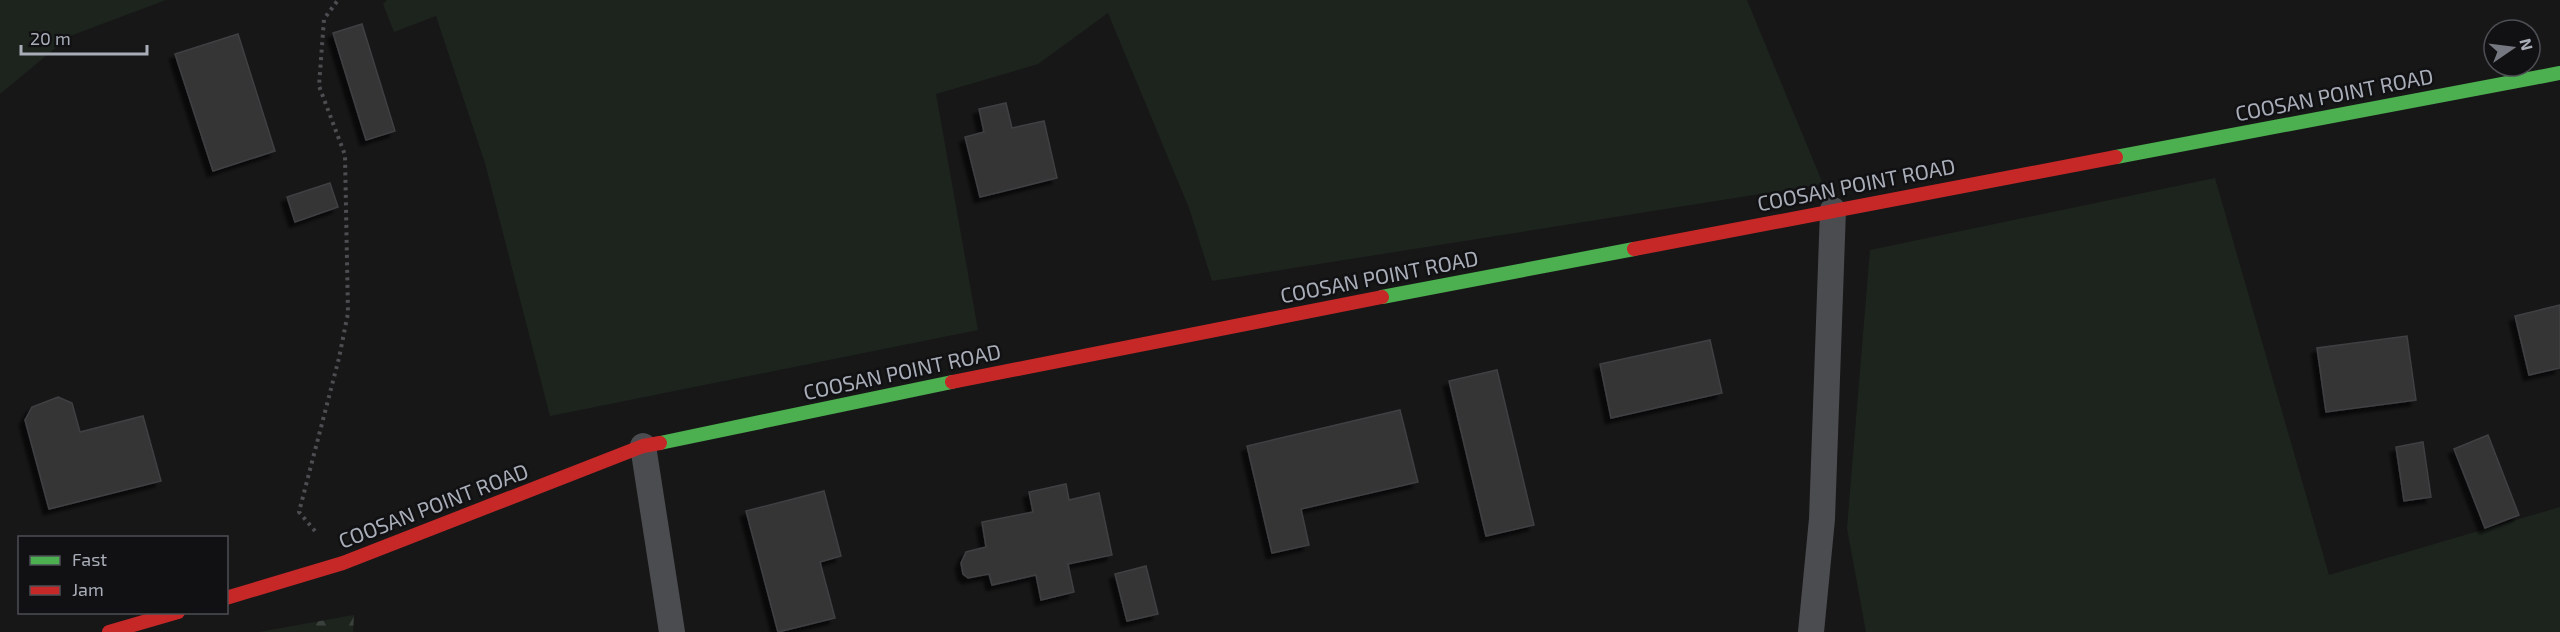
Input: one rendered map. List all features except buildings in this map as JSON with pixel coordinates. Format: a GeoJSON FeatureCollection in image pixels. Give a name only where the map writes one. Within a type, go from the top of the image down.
{"type":"FeatureCollection","features":[{"type":"Feature","properties":{"kind":"street","name":"COOSAN POINT ROAD"},"geometry":{"type":"LineString","coordinates":[[228,597],[343,563],[643,446],[1149,342],[2560,73]]}},
{"type":"Feature","properties":{"kind":"street"},"geometry":{"type":"LineString","coordinates":[[109,632],[171,614]]}},
{"type":"Feature","properties":{"kind":"lane"},"geometry":{"type":"LineString","coordinates":[[1811,632],[1822,519],[1833,210]]}},
{"type":"Feature","properties":{"kind":"lane"},"geometry":{"type":"LineString","coordinates":[[643,446],[672,632]]}},
{"type":"Feature","properties":{"kind":"path"},"geometry":{"type":"LineString","coordinates":[[338,0],[324,19],[319,86],[345,155],[348,313],[339,358],[299,512],[343,563]]}},
{"type":"Feature","properties":{"kind":"green space"},"geometry":{"type":"Polygon","coordinates":[[[0,0],[166,0],[70,36],[0,94],[0,0]]]}},
{"type":"Feature","properties":{"kind":"green space"},"geometry":{"type":"Polygon","coordinates":[[[387,0],[1747,0],[1823,184],[1212,281],[1189,208],[1108,13],[1038,64],[936,94],[978,330],[550,416],[485,163],[436,16],[394,32],[383,4],[387,0]]]}},
{"type":"Feature","properties":{"kind":"green space"},"geometry":{"type":"Polygon","coordinates":[[[2215,178],[2329,575],[2560,507],[2560,632],[1866,632],[1847,528],[1870,250],[2215,178]]]}},
{"type":"Feature","properties":{"kind":"green space"},"geometry":{"type":"Polygon","coordinates":[[[354,615],[353,632],[259,632],[354,615]]]}},
{"type":"Feature","properties":{"kind":"traffic: fast"},"geometry":{"type":"LineString","coordinates":[[2116,157],[2560,73]]}},
{"type":"Feature","properties":{"kind":"traffic: fast"},"geometry":{"type":"LineString","coordinates":[[1382,297],[1634,249]]}},
{"type":"Feature","properties":{"kind":"traffic: fast"},"geometry":{"type":"LineString","coordinates":[[660,443],[952,382]]}},
{"type":"Feature","properties":{"kind":"traffic: jam"},"geometry":{"type":"LineString","coordinates":[[1634,249],[2116,157]]}},
{"type":"Feature","properties":{"kind":"traffic: jam"},"geometry":{"type":"LineString","coordinates":[[952,382],[1382,297]]}},
{"type":"Feature","properties":{"kind":"traffic: jam"},"geometry":{"type":"LineString","coordinates":[[228,597],[343,563],[643,446],[660,443]]}},
{"type":"Feature","properties":{"kind":"traffic: jam"},"geometry":{"type":"LineString","coordinates":[[109,632],[171,614]]}}]}
